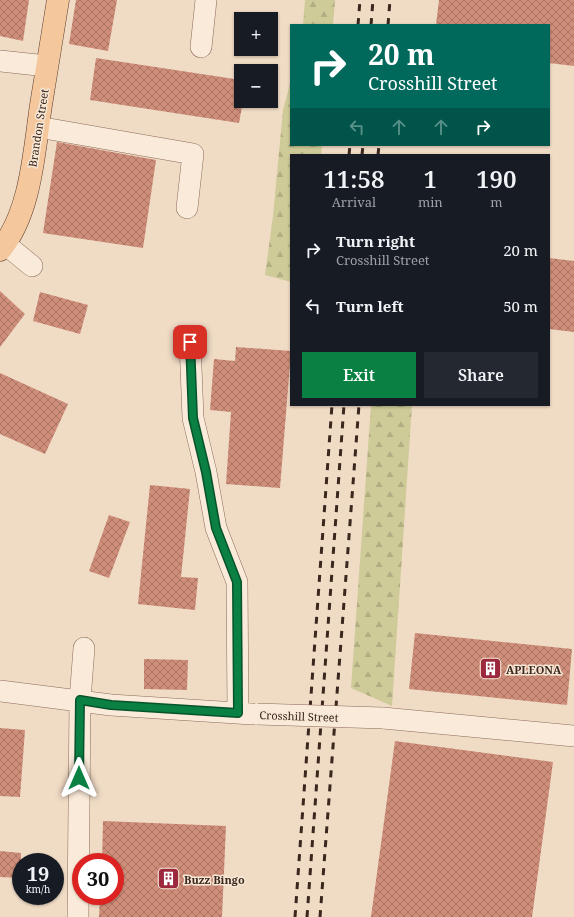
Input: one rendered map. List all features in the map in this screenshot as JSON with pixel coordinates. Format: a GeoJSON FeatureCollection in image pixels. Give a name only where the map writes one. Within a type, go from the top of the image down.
{"type":"FeatureCollection","features":[{"type":"Feature","properties":{"kind":"main road","name":"Brandon Street"},"geometry":{"type":"LineString","coordinates":[[3,247],[21,214],[30,176],[58,0]]}},
{"type":"Feature","properties":{"kind":"street"},"geometry":{"type":"LineString","coordinates":[[201,47],[206,0]]}},
{"type":"Feature","properties":{"kind":"street"},"geometry":{"type":"LineString","coordinates":[[0,60],[47,66]]}},
{"type":"Feature","properties":{"kind":"street"},"geometry":{"type":"LineString","coordinates":[[38,127],[193,154],[187,208]]}},
{"type":"Feature","properties":{"kind":"street"},"geometry":{"type":"LineString","coordinates":[[3,247],[32,266]]}},
{"type":"Feature","properties":{"kind":"street"},"geometry":{"type":"LineString","coordinates":[[190,342],[193,418],[206,472],[216,528],[237,582],[248,714]]}},
{"type":"Feature","properties":{"kind":"street"},"geometry":{"type":"LineString","coordinates":[[78,917],[80,700],[84,648]]}},
{"type":"Feature","properties":{"kind":"street","name":"Crosshill Street"},"geometry":{"type":"LineString","coordinates":[[0,691],[111,705],[248,714],[383,718],[574,736]]}},
{"type":"Feature","properties":{"kind":"green space"},"geometry":{"type":"Polygon","coordinates":[[[305,0],[335,0],[333,24],[303,24],[305,0]]]}},
{"type":"Feature","properties":{"kind":"green space"},"geometry":{"type":"Polygon","coordinates":[[[290,84],[290,146],[322,146],[321,154],[290,154],[290,282],[265,275],[273,216],[283,110],[290,84]]]}},
{"type":"Feature","properties":{"kind":"green space"},"geometry":{"type":"Polygon","coordinates":[[[371,406],[412,406],[392,706],[351,688],[371,406]]]}},
{"type":"Feature","properties":{"kind":"building"},"geometry":{"type":"Polygon","coordinates":[[[0,0],[29,0],[23,41],[0,36],[0,0]]]}},
{"type":"Feature","properties":{"kind":"building"},"geometry":{"type":"Polygon","coordinates":[[[76,0],[117,0],[108,51],[69,44],[76,0]]]}},
{"type":"Feature","properties":{"kind":"building"},"geometry":{"type":"Polygon","coordinates":[[[439,0],[574,0],[574,66],[550,63],[550,24],[436,24],[439,0]]]}},
{"type":"Feature","properties":{"kind":"building"},"geometry":{"type":"Polygon","coordinates":[[[96,58],[234,79],[234,108],[242,108],[239,123],[90,100],[96,58]]]}},
{"type":"Feature","properties":{"kind":"building"},"geometry":{"type":"Polygon","coordinates":[[[57,142],[156,160],[143,248],[43,233],[57,142]]]}},
{"type":"Feature","properties":{"kind":"building"},"geometry":{"type":"Polygon","coordinates":[[[550,258],[574,261],[574,332],[550,329],[550,258]]]}},
{"type":"Feature","properties":{"kind":"building"},"geometry":{"type":"Polygon","coordinates":[[[0,291],[25,314],[0,347],[0,291]]]}},
{"type":"Feature","properties":{"kind":"building"},"geometry":{"type":"Polygon","coordinates":[[[40,292],[88,305],[80,334],[33,321],[40,292]]]}},
{"type":"Feature","properties":{"kind":"building"},"geometry":{"type":"Polygon","coordinates":[[[236,347],[290,351],[280,488],[226,484],[231,412],[210,410],[214,359],[235,361],[236,347]]]}},
{"type":"Feature","properties":{"kind":"building"},"geometry":{"type":"Polygon","coordinates":[[[0,373],[68,404],[45,454],[0,434],[0,373]]]}},
{"type":"Feature","properties":{"kind":"building"},"geometry":{"type":"Polygon","coordinates":[[[150,485],[190,489],[181,577],[198,578],[195,610],[138,604],[150,485]]]}},
{"type":"Feature","properties":{"kind":"building"},"geometry":{"type":"Polygon","coordinates":[[[109,515],[130,522],[109,578],[89,571],[109,515]]]}},
{"type":"Feature","properties":{"kind":"building","name":"APLEONA"},"geometry":{"type":"Polygon","coordinates":[[[415,633],[572,649],[567,705],[409,689],[415,633]]]}},
{"type":"Feature","properties":{"kind":"building"},"geometry":{"type":"Polygon","coordinates":[[[144,659],[188,660],[187,690],[144,689],[144,659]]]}},
{"type":"Feature","properties":{"kind":"building"},"geometry":{"type":"Polygon","coordinates":[[[0,728],[25,730],[20,797],[0,796],[0,728]]]}},
{"type":"Feature","properties":{"kind":"building"},"geometry":{"type":"Polygon","coordinates":[[[395,741],[553,762],[532,917],[371,917],[395,741]]]}},
{"type":"Feature","properties":{"kind":"building","name":"Buzz Bingo"},"geometry":{"type":"Polygon","coordinates":[[[103,821],[226,826],[222,917],[99,917],[100,905],[124,905],[124,853],[102,853],[103,821]]]}},
{"type":"Feature","properties":{"kind":"building"},"geometry":{"type":"Polygon","coordinates":[[[0,851],[21,853],[12,853],[12,878],[0,877],[0,851]]]}},
{"type":"Feature","properties":{"kind":"railway"},"geometry":{"type":"LineString","coordinates":[[358,24],[360,0]]}},
{"type":"Feature","properties":{"kind":"railway"},"geometry":{"type":"LineString","coordinates":[[371,24],[373,0]]}},
{"type":"Feature","properties":{"kind":"railway"},"geometry":{"type":"LineString","coordinates":[[388,24],[390,0]]}},
{"type":"Feature","properties":{"kind":"railway"},"geometry":{"type":"LineString","coordinates":[[349,154],[350,146]]}},
{"type":"Feature","properties":{"kind":"railway"},"geometry":{"type":"LineString","coordinates":[[362,154],[363,146]]}},
{"type":"Feature","properties":{"kind":"railway"},"geometry":{"type":"LineString","coordinates":[[378,154],[379,146]]}},
{"type":"Feature","properties":{"kind":"railway"},"geometry":{"type":"LineString","coordinates":[[295,917],[332,406]]}},
{"type":"Feature","properties":{"kind":"railway"},"geometry":{"type":"LineString","coordinates":[[307,917],[344,406]]}},
{"type":"Feature","properties":{"kind":"railway"},"geometry":{"type":"LineString","coordinates":[[320,917],[359,406]]}},
{"type":"Feature","properties":{"kind":"place","name":"APLEONA"},"geometry":{"type":"Point","coordinates":[491,669]}},
{"type":"Feature","properties":{"kind":"place","name":"Buzz Bingo"},"geometry":{"type":"Point","coordinates":[169,879]}},
{"type":"Feature","properties":{"kind":"route"},"geometry":{"type":"LineString","coordinates":[[79,778],[80,700],[111,705],[238,713],[237,582],[216,528],[206,472],[193,418],[190,342]]}}]}
